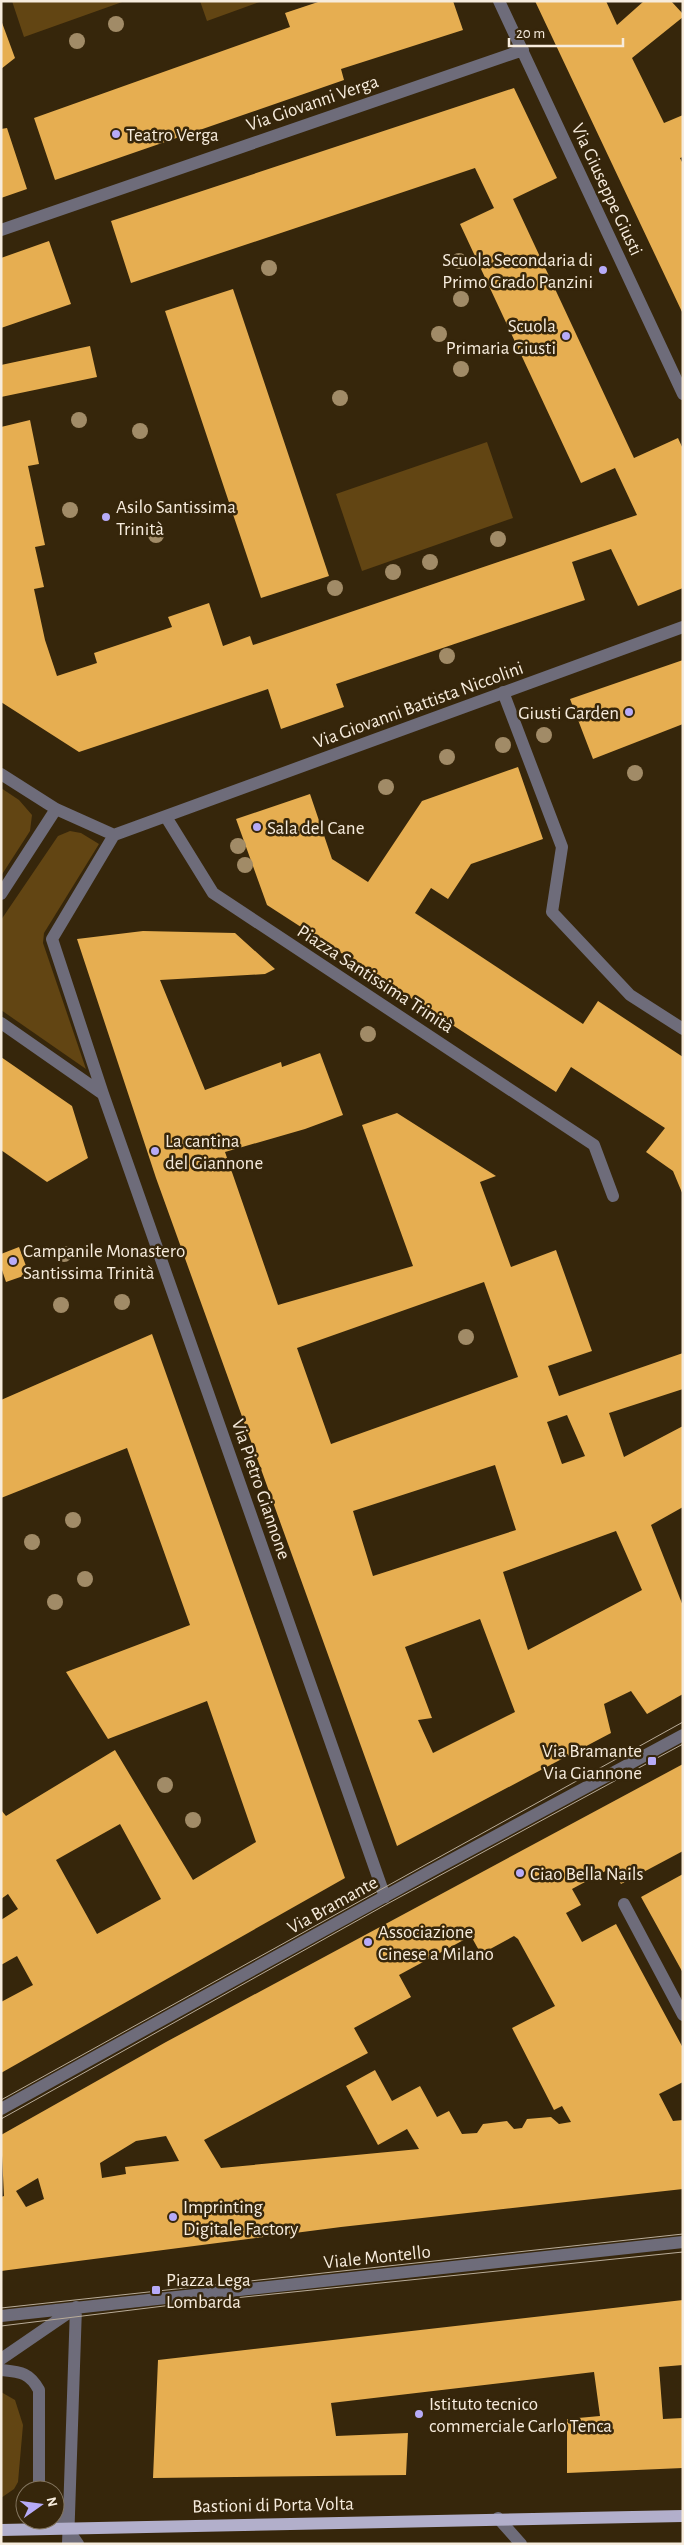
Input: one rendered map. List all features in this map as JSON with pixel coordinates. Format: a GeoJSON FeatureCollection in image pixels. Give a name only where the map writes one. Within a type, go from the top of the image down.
{"type":"FeatureCollection","features":[{"type":"Feature","properties":{"kind":"main road","name":"Bastioni di Porta Volta"},"geometry":{"type":"LineString","coordinates":[[1,2530],[498,2518],[683,2516]]}},
{"type":"Feature","properties":{"kind":"street","name":"Via Giuseppe Giusti"},"geometry":{"type":"LineString","coordinates":[[499,1],[683,394]]}},
{"type":"Feature","properties":{"kind":"street","name":"Via Giovanni Verga"},"geometry":{"type":"LineString","coordinates":[[1,230],[523,50]]}},
{"type":"Feature","properties":{"kind":"street","name":"Via Giovanni Battista Niccolini"},"geometry":{"type":"LineString","coordinates":[[166,817],[683,627]]}},
{"type":"Feature","properties":{"kind":"street"},"geometry":{"type":"LineString","coordinates":[[503,692],[562,847],[552,912],[630,995],[683,1029]]}},
{"type":"Feature","properties":{"kind":"street"},"geometry":{"type":"LineString","coordinates":[[1,774],[56,809],[114,836]]}},
{"type":"Feature","properties":{"kind":"street"},"geometry":{"type":"LineString","coordinates":[[1,894],[56,809]]}},
{"type":"Feature","properties":{"kind":"street"},"geometry":{"type":"LineString","coordinates":[[103,1094],[55,954],[52,939],[114,836],[166,817]]}},
{"type":"Feature","properties":{"kind":"street","name":"Piazza Santissima Trinità"},"geometry":{"type":"LineString","coordinates":[[166,817],[213,893],[594,1145],[613,1196]]}},
{"type":"Feature","properties":{"kind":"street"},"geometry":{"type":"LineString","coordinates":[[1,1023],[103,1094]]}},
{"type":"Feature","properties":{"kind":"street","name":"Via Pietro Giannone"},"geometry":{"type":"LineString","coordinates":[[103,1094],[385,1896]]}},
{"type":"Feature","properties":{"kind":"street","name":"Via Bramante"},"geometry":{"type":"LineString","coordinates":[[1,2109],[385,1896],[683,1735]]}},
{"type":"Feature","properties":{"kind":"street"},"geometry":{"type":"LineString","coordinates":[[624,1904],[683,2015]]}},
{"type":"Feature","properties":{"kind":"street","name":"Viale Montello"},"geometry":{"type":"LineString","coordinates":[[76,2307],[683,2242]]}},
{"type":"Feature","properties":{"kind":"street"},"geometry":{"type":"LineString","coordinates":[[1,2316],[76,2307]]}},
{"type":"Feature","properties":{"kind":"street"},"geometry":{"type":"LineString","coordinates":[[1,2360],[76,2307]]}},
{"type":"Feature","properties":{"kind":"street"},"geometry":{"type":"LineString","coordinates":[[68,2544],[76,2307]]}},
{"type":"Feature","properties":{"kind":"street"},"geometry":{"type":"LineString","coordinates":[[1,2370],[20,2372],[33,2378],[39,2390],[40,2480]]}},
{"type":"Feature","properties":{"kind":"street"},"geometry":{"type":"LineString","coordinates":[[498,2518],[521,2544]]}},
{"type":"Feature","properties":{"kind":"street"},"geometry":{"type":"LineString","coordinates":[[65,2524],[78,2544]]}},
{"type":"Feature","properties":{"kind":"shaded area"},"geometry":{"type":"Polygon","coordinates":[[[12,1],[125,1],[24,37],[12,1]]]}},
{"type":"Feature","properties":{"kind":"shaded area"},"geometry":{"type":"Polygon","coordinates":[[[200,1],[262,1],[207,21],[200,1]]]}},
{"type":"Feature","properties":{"kind":"shaded area"},"geometry":{"type":"Polygon","coordinates":[[[487,442],[513,518],[362,571],[336,494],[487,442]]]}},
{"type":"Feature","properties":{"kind":"shaded area"},"geometry":{"type":"Polygon","coordinates":[[[1,788],[19,800],[32,815],[30,831],[1,876],[1,788]]]}},
{"type":"Feature","properties":{"kind":"shaded area"},"geometry":{"type":"Polygon","coordinates":[[[70,831],[81,833],[99,844],[44,933],[43,943],[86,1069],[1,1010],[1,920],[58,836],[70,831]]]}},
{"type":"Feature","properties":{"kind":"shaded area"},"geometry":{"type":"Polygon","coordinates":[[[1,2392],[15,2400],[23,2425],[18,2480],[15,2480],[14,2489],[1,2498],[1,2392]]]}},
{"type":"Feature","properties":{"kind":"building"},"geometry":{"type":"Polygon","coordinates":[[[321,1],[453,1],[463,30],[341,69],[344,80],[55,180],[34,118],[290,27],[285,13],[321,1]]]}},
{"type":"Feature","properties":{"kind":"building"},"geometry":{"type":"Polygon","coordinates":[[[535,1],[606,1],[617,25],[644,1],[671,1],[683,14],[683,17],[632,58],[664,123],[683,115],[683,157],[680,158],[683,164],[683,314],[535,1]]]}},
{"type":"Feature","properties":{"kind":"building"},"geometry":{"type":"Polygon","coordinates":[[[1,20],[15,58],[1,69],[1,20]]]}},
{"type":"Feature","properties":{"kind":"building"},"geometry":{"type":"Polygon","coordinates":[[[514,88],[557,178],[513,199],[634,458],[678,438],[683,449],[683,588],[638,606],[611,549],[572,562],[585,600],[336,684],[344,707],[281,729],[268,689],[79,752],[1,702],[1,427],[30,420],[39,464],[28,466],[45,545],[35,547],[44,587],[34,589],[45,640],[57,676],[97,663],[94,653],[172,627],[168,617],[209,603],[223,646],[250,636],[253,645],[637,515],[615,468],[581,483],[460,224],[494,208],[475,168],[131,283],[111,221],[514,88]]]}},
{"type":"Feature","properties":{"kind":"building"},"geometry":{"type":"Polygon","coordinates":[[[7,128],[27,189],[1,198],[1,129],[7,128]]]}},
{"type":"Feature","properties":{"kind":"building"},"geometry":{"type":"Polygon","coordinates":[[[49,241],[71,304],[1,328],[1,258],[49,241]]]}},
{"type":"Feature","properties":{"kind":"building"},"geometry":{"type":"Polygon","coordinates":[[[233,289],[329,576],[261,598],[165,311],[233,289]]]}},
{"type":"Feature","properties":{"kind":"building"},"geometry":{"type":"Polygon","coordinates":[[[90,346],[97,377],[1,397],[1,365],[90,346]]]}},
{"type":"Feature","properties":{"kind":"building","name":"Giusti Garden"},"geometry":{"type":"Polygon","coordinates":[[[683,660],[683,724],[593,759],[570,699],[683,660]]]}},
{"type":"Feature","properties":{"kind":"building"},"geometry":{"type":"Polygon","coordinates":[[[518,767],[543,839],[471,864],[448,899],[431,888],[415,913],[583,1024],[598,1001],[683,1057],[683,1195],[673,1171],[646,1152],[665,1128],[571,1067],[556,1092],[267,905],[236,819],[310,794],[332,859],[368,882],[422,801],[518,767]]]}},
{"type":"Feature","properties":{"kind":"building"},"geometry":{"type":"Polygon","coordinates":[[[143,931],[235,933],[275,969],[265,974],[160,980],[205,1090],[281,1062],[282,1067],[320,1053],[343,1115],[305,1129],[225,1152],[278,1305],[413,1266],[362,1125],[397,1113],[496,1176],[480,1182],[511,1267],[556,1250],[592,1351],[548,1366],[559,1396],[683,1353],[683,1389],[609,1413],[624,1457],[683,1426],[683,1507],[651,1525],[683,1606],[683,1694],[647,1714],[631,1691],[604,1704],[611,1733],[397,1846],[156,1178],[77,939],[143,931]],[[484,1282],[297,1348],[331,1444],[518,1377],[484,1282]],[[567,1415],[547,1422],[562,1464],[585,1456],[567,1415]],[[495,1465],[353,1511],[373,1576],[516,1530],[495,1465]],[[616,1531],[503,1572],[528,1650],[642,1590],[616,1531]],[[480,1619],[405,1647],[432,1718],[418,1720],[433,1753],[515,1712],[480,1619]]]}},
{"type":"Feature","properties":{"kind":"building"},"geometry":{"type":"Polygon","coordinates":[[[1,1057],[72,1106],[88,1158],[47,1182],[1,1150],[1,1057]]]}},
{"type":"Feature","properties":{"kind":"building","name":"Campanile Monastero Santissima Trinità"},"geometry":{"type":"Polygon","coordinates":[[[19,1247],[29,1274],[6,1282],[1,1267],[1,1254],[19,1247]]]}},
{"type":"Feature","properties":{"kind":"building"},"geometry":{"type":"Polygon","coordinates":[[[152,1334],[345,1878],[1,2073],[1,2002],[33,1985],[17,1956],[1,1965],[1,1920],[18,1909],[8,1894],[1,1899],[1,1810],[6,1816],[115,1750],[193,1880],[256,1842],[207,1701],[108,1739],[66,1672],[190,1625],[127,1448],[1,1498],[1,1400],[152,1334]],[[120,1824],[56,1860],[97,1934],[161,1899],[120,1824]]]}},
{"type":"Feature","properties":{"kind":"building"},"geometry":{"type":"Polygon","coordinates":[[[683,1764],[683,1851],[621,1884],[611,1868],[572,1889],[581,1905],[566,1913],[582,1942],[616,1924],[683,2048],[683,2082],[659,2094],[673,2121],[683,2120],[683,2189],[341,2227],[1,2271],[1,2197],[4,2196],[1,2135],[166,2042],[683,1764]],[[471,1936],[399,1975],[411,1997],[354,2028],[368,2053],[204,2140],[221,2168],[419,2149],[407,2129],[378,2145],[346,2086],[375,2070],[392,2101],[420,2086],[437,2117],[449,2111],[462,2134],[477,2133],[483,2124],[507,2121],[514,2129],[522,2128],[527,2119],[551,2117],[559,2124],[571,2122],[562,2106],[554,2110],[512,2028],[555,2006],[518,1939],[514,1936],[481,1954],[471,1936]],[[166,2136],[136,2141],[100,2163],[102,2178],[126,2174],[125,2167],[179,2161],[166,2136]],[[38,2178],[16,2191],[26,2207],[44,2199],[38,2178]]]}},
{"type":"Feature","properties":{"kind":"building"},"geometry":{"type":"Polygon","coordinates":[[[683,1874],[683,1973],[641,1897],[683,1874]]]}},
{"type":"Feature","properties":{"kind":"building","name":"Istituto tecnico commerciale Carlo Tenca"},"geometry":{"type":"Polygon","coordinates":[[[683,2300],[683,2365],[659,2367],[663,2419],[683,2418],[683,2468],[567,2473],[567,2419],[600,2416],[594,2372],[331,2403],[336,2436],[408,2433],[406,2475],[153,2478],[158,2360],[683,2300]]]}},
{"type":"Feature","properties":{"kind":"tram line"},"geometry":{"type":"LineString","coordinates":[[1,2100],[683,1722]]}},
{"type":"Feature","properties":{"kind":"tram line"},"geometry":{"type":"LineString","coordinates":[[1,2119],[387,1904],[683,1744]]}},
{"type":"Feature","properties":{"kind":"tram line"},"geometry":{"type":"LineString","coordinates":[[1,2308],[683,2234]]}},
{"type":"Feature","properties":{"kind":"tram line"},"geometry":{"type":"LineString","coordinates":[[1,2326],[205,2301],[683,2252]]}},
{"type":"Feature","properties":{"kind":"place","name":"Teatro Verga"},"geometry":{"type":"Point","coordinates":[116,134]}},
{"type":"Feature","properties":{"kind":"place","name":"Scuola Secondaria di Primo Grado Panzini"},"geometry":{"type":"Point","coordinates":[603,270]}},
{"type":"Feature","properties":{"kind":"place","name":"Scuola Primaria Giusti"},"geometry":{"type":"Point","coordinates":[566,336]}},
{"type":"Feature","properties":{"kind":"place","name":"Asilo Santissima Trinità"},"geometry":{"type":"Point","coordinates":[106,517]}},
{"type":"Feature","properties":{"kind":"place","name":"Giusti Garden"},"geometry":{"type":"Point","coordinates":[629,712]}},
{"type":"Feature","properties":{"kind":"place","name":"Sala del Cane"},"geometry":{"type":"Point","coordinates":[257,827]}},
{"type":"Feature","properties":{"kind":"place","name":"La cantina del Giannone"},"geometry":{"type":"Point","coordinates":[155,1151]}},
{"type":"Feature","properties":{"kind":"place","name":"Campanile Monastero Santissima Trinità"},"geometry":{"type":"Point","coordinates":[13,1261]}},
{"type":"Feature","properties":{"kind":"place","name":"Via Bramante Via Giannone"},"geometry":{"type":"Point","coordinates":[652,1761]}},
{"type":"Feature","properties":{"kind":"place","name":"Ciao Bella Nails"},"geometry":{"type":"Point","coordinates":[520,1873]}},
{"type":"Feature","properties":{"kind":"place","name":"Associazione Cinese a Milano"},"geometry":{"type":"Point","coordinates":[368,1942]}},
{"type":"Feature","properties":{"kind":"place","name":"Imprinting Digitale Factory"},"geometry":{"type":"Point","coordinates":[173,2217]}},
{"type":"Feature","properties":{"kind":"place","name":"Piazza Lega Lombarda"},"geometry":{"type":"Point","coordinates":[156,2290]}},
{"type":"Feature","properties":{"kind":"place","name":"Istituto tecnico commerciale Carlo Tenca"},"geometry":{"type":"Point","coordinates":[419,2414]}}]}
